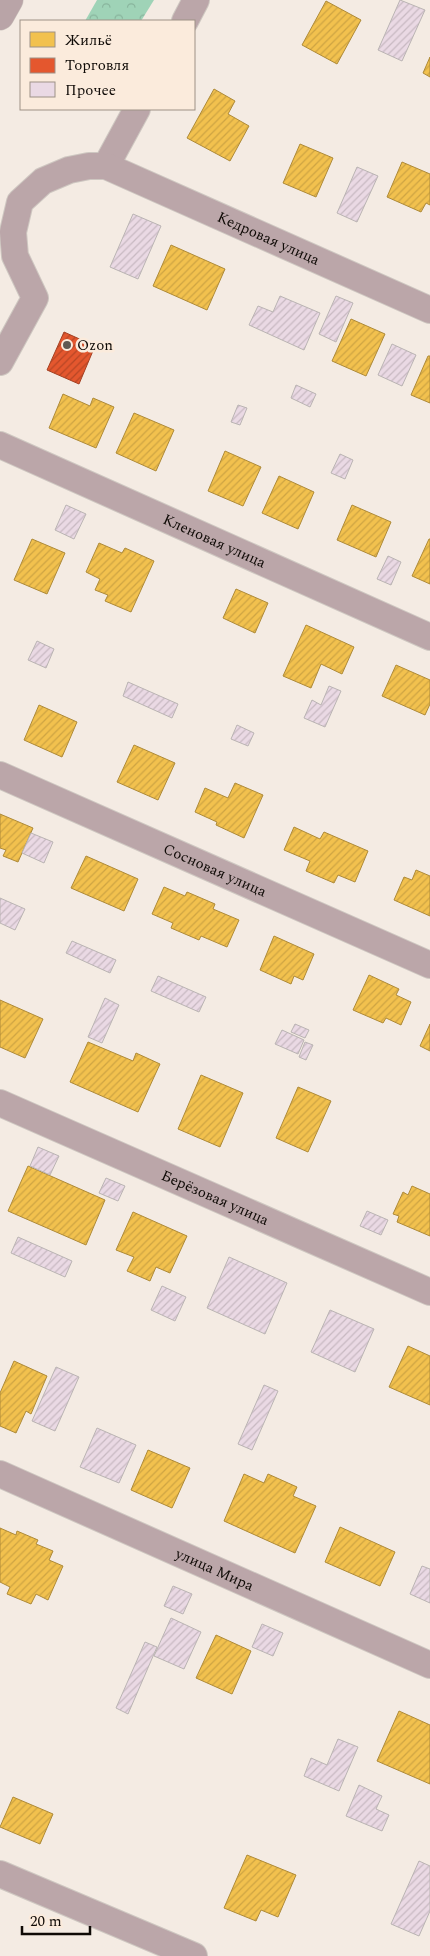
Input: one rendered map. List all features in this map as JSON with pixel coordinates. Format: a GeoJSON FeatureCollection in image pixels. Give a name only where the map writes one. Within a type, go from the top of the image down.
{"type":"FeatureCollection","features":[{"type":"Feature","properties":{"kind":"street"},"geometry":{"type":"LineString","coordinates":[[0,16],[9,0]]}},
{"type":"Feature","properties":{"kind":"street"},"geometry":{"type":"LineString","coordinates":[[186,20],[196,0]]}},
{"type":"Feature","properties":{"kind":"street"},"geometry":{"type":"LineString","coordinates":[[0,362],[35,298],[15,256],[10,196],[69,170],[89,166],[106,166],[136,110]]}},
{"type":"Feature","properties":{"kind":"street","name":"Кедровая улица"},"geometry":{"type":"LineString","coordinates":[[106,166],[430,310]]}},
{"type":"Feature","properties":{"kind":"street","name":"Кленовая улица"},"geometry":{"type":"LineString","coordinates":[[0,445],[430,637]]}},
{"type":"Feature","properties":{"kind":"street","name":"Сосновая улица"},"geometry":{"type":"LineString","coordinates":[[0,775],[430,965]]}},
{"type":"Feature","properties":{"kind":"street","name":"Берёзовая улица"},"geometry":{"type":"LineString","coordinates":[[0,1102],[430,1292]]}},
{"type":"Feature","properties":{"kind":"street","name":"улица Мира"},"geometry":{"type":"LineString","coordinates":[[0,1474],[430,1664]]}},
{"type":"Feature","properties":{"kind":"street"},"geometry":{"type":"LineString","coordinates":[[0,1874],[194,1956]]}},
{"type":"Feature","properties":{"kind":"green space"},"geometry":{"type":"Polygon","coordinates":[[[97,0],[154,0],[142,20],[86,20],[97,0]]]}},
{"type":"Feature","properties":{"kind":"building: Жильё"},"geometry":{"type":"Polygon","coordinates":[[[326,1],[361,20],[337,64],[302,45],[326,1]]]}},
{"type":"Feature","properties":{"kind":"building: Жильё"},"geometry":{"type":"Polygon","coordinates":[[[430,57],[430,77],[423,73],[430,57]]]}},
{"type":"Feature","properties":{"kind":"building: Жильё"},"geometry":{"type":"Polygon","coordinates":[[[214,89],[235,101],[228,114],[249,126],[230,161],[187,138],[214,89]]]}},
{"type":"Feature","properties":{"kind":"building: Жильё"},"geometry":{"type":"Polygon","coordinates":[[[300,144],[333,158],[316,197],[283,183],[300,144]]]}},
{"type":"Feature","properties":{"kind":"building: Жильё"},"geometry":{"type":"Polygon","coordinates":[[[402,162],[430,174],[430,205],[426,203],[421,212],[387,197],[402,162]]]}},
{"type":"Feature","properties":{"kind":"building: Жильё"},"geometry":{"type":"Polygon","coordinates":[[[171,245],[225,269],[207,310],[153,286],[171,245]]]}},
{"type":"Feature","properties":{"kind":"building: Жильё"},"geometry":{"type":"Polygon","coordinates":[[[351,319],[385,334],[366,376],[332,361],[351,319]]]}},
{"type":"Feature","properties":{"kind":"building: Жильё"},"geometry":{"type":"Polygon","coordinates":[[[428,356],[430,356],[430,403],[411,395],[428,356]]]}},
{"type":"Feature","properties":{"kind":"building: Жильё"},"geometry":{"type":"Polygon","coordinates":[[[63,394],[90,406],[93,398],[114,407],[96,448],[49,428],[63,394]]]}},
{"type":"Feature","properties":{"kind":"building: Жильё"},"geometry":{"type":"Polygon","coordinates":[[[134,413],[174,430],[156,471],[116,453],[134,413]]]}},
{"type":"Feature","properties":{"kind":"building: Жильё"},"geometry":{"type":"Polygon","coordinates":[[[225,451],[261,467],[243,506],[208,491],[225,451]]]}},
{"type":"Feature","properties":{"kind":"building: Жильё"},"geometry":{"type":"Polygon","coordinates":[[[279,476],[314,492],[298,529],[262,513],[279,476]]]}},
{"type":"Feature","properties":{"kind":"building: Жильё"},"geometry":{"type":"Polygon","coordinates":[[[352,505],[391,522],[376,557],[337,540],[352,505]]]}},
{"type":"Feature","properties":{"kind":"building: Жильё"},"geometry":{"type":"Polygon","coordinates":[[[32,539],[65,553],[47,594],[14,580],[32,539]]]}},
{"type":"Feature","properties":{"kind":"building: Жильё"},"geometry":{"type":"Polygon","coordinates":[[[430,539],[430,584],[412,576],[430,539]]]}},
{"type":"Feature","properties":{"kind":"building: Жильё"},"geometry":{"type":"Polygon","coordinates":[[[99,543],[122,553],[125,548],[154,561],[131,612],[105,601],[108,595],[95,590],[100,579],[86,572],[99,543]]]}},
{"type":"Feature","properties":{"kind":"building: Жильё"},"geometry":{"type":"Polygon","coordinates":[[[236,589],[268,603],[255,633],[223,618],[236,589]]]}},
{"type":"Feature","properties":{"kind":"building: Жильё"},"geometry":{"type":"Polygon","coordinates":[[[306,625],[354,647],[342,674],[321,664],[311,688],[283,676],[306,625]]]}},
{"type":"Feature","properties":{"kind":"building: Жильё"},"geometry":{"type":"Polygon","coordinates":[[[396,665],[430,680],[430,704],[425,715],[382,696],[396,665]]]}},
{"type":"Feature","properties":{"kind":"building: Жильё"},"geometry":{"type":"Polygon","coordinates":[[[39,705],[77,722],[62,757],[24,740],[39,705]]]}},
{"type":"Feature","properties":{"kind":"building: Жильё"},"geometry":{"type":"Polygon","coordinates":[[[134,745],[175,763],[158,800],[117,782],[134,745]]]}},
{"type":"Feature","properties":{"kind":"building: Жильё"},"geometry":{"type":"Polygon","coordinates":[[[235,783],[263,795],[244,838],[216,825],[217,822],[195,812],[205,788],[228,798],[235,783]]]}},
{"type":"Feature","properties":{"kind":"building: Жильё"},"geometry":{"type":"Polygon","coordinates":[[[0,814],[33,828],[18,862],[3,856],[6,850],[0,848],[0,814]]]}},
{"type":"Feature","properties":{"kind":"building: Жильё"},"geometry":{"type":"Polygon","coordinates":[[[294,827],[320,839],[324,832],[368,851],[355,882],[338,875],[334,883],[306,871],[310,861],[284,850],[294,827]]]}},
{"type":"Feature","properties":{"kind":"building: Жильё"},"geometry":{"type":"Polygon","coordinates":[[[86,856],[138,879],[124,911],[71,888],[86,856]]]}},
{"type":"Feature","properties":{"kind":"building: Жильё"},"geometry":{"type":"Polygon","coordinates":[[[416,870],[430,876],[430,916],[394,900],[404,877],[412,880],[416,870]]]}},
{"type":"Feature","properties":{"kind":"building: Жильё"},"geometry":{"type":"Polygon","coordinates":[[[164,887],[185,896],[187,892],[215,904],[213,909],[239,920],[227,947],[201,936],[199,940],[171,928],[173,923],[152,914],[164,887]]]}},
{"type":"Feature","properties":{"kind":"building: Жильё"},"geometry":{"type":"Polygon","coordinates":[[[274,936],[314,954],[303,980],[294,976],[291,984],[260,970],[274,936]]]}},
{"type":"Feature","properties":{"kind":"building: Жильё"},"geometry":{"type":"Polygon","coordinates":[[[369,975],[399,989],[396,995],[411,1002],[401,1025],[386,1018],[383,1023],[353,1010],[369,975]]]}},
{"type":"Feature","properties":{"kind":"building: Жильё"},"geometry":{"type":"Polygon","coordinates":[[[0,1000],[43,1019],[25,1058],[0,1047],[0,1000]]]}},
{"type":"Feature","properties":{"kind":"building: Жильё"},"geometry":{"type":"Polygon","coordinates":[[[430,1024],[430,1051],[420,1046],[430,1024]]]}},
{"type":"Feature","properties":{"kind":"building: Жильё"},"geometry":{"type":"Polygon","coordinates":[[[88,1042],[133,1061],[136,1053],[160,1064],[138,1112],[70,1082],[88,1042]]]}},
{"type":"Feature","properties":{"kind":"building: Жильё"},"geometry":{"type":"Polygon","coordinates":[[[201,1075],[243,1093],[220,1147],[178,1129],[201,1075]]]}},
{"type":"Feature","properties":{"kind":"building: Жильё"},"geometry":{"type":"Polygon","coordinates":[[[298,1087],[331,1101],[308,1152],[276,1138],[298,1087]]]}},
{"type":"Feature","properties":{"kind":"building: Жильё"},"geometry":{"type":"Polygon","coordinates":[[[28,1166],[105,1200],[86,1245],[8,1211],[28,1166]]]}},
{"type":"Feature","properties":{"kind":"building: Жильё"},"geometry":{"type":"Polygon","coordinates":[[[412,1186],[430,1194],[430,1236],[397,1222],[399,1216],[393,1214],[403,1192],[408,1195],[412,1186]]]}},
{"type":"Feature","properties":{"kind":"building: Жильё"},"geometry":{"type":"Polygon","coordinates":[[[133,1212],[187,1236],[170,1273],[156,1267],[150,1281],[127,1271],[134,1257],[116,1250],[133,1212]]]}},
{"type":"Feature","properties":{"kind":"building: Жильё"},"geometry":{"type":"Polygon","coordinates":[[[408,1346],[430,1356],[430,1405],[389,1387],[408,1346]]]}},
{"type":"Feature","properties":{"kind":"building: Жильё"},"geometry":{"type":"Polygon","coordinates":[[[14,1361],[47,1376],[31,1414],[26,1411],[16,1433],[0,1426],[0,1393],[14,1361]]]}},
{"type":"Feature","properties":{"kind":"building: Жильё"},"geometry":{"type":"Polygon","coordinates":[[[148,1450],[190,1468],[172,1508],[131,1490],[148,1450]]]}},
{"type":"Feature","properties":{"kind":"building: Жильё"},"geometry":{"type":"Polygon","coordinates":[[[244,1474],[264,1483],[268,1474],[297,1487],[293,1496],[316,1506],[295,1553],[224,1521],[244,1474]]]}},
{"type":"Feature","properties":{"kind":"building: Жильё"},"geometry":{"type":"Polygon","coordinates":[[[340,1527],[395,1552],[380,1586],[325,1562],[340,1527]]]}},
{"type":"Feature","properties":{"kind":"building: Жильё"},"geometry":{"type":"Polygon","coordinates":[[[0,1528],[16,1535],[17,1531],[38,1540],[36,1544],[53,1551],[49,1560],[63,1566],[48,1600],[36,1594],[31,1604],[7,1594],[10,1587],[0,1582],[0,1528]]]}},
{"type":"Feature","properties":{"kind":"building: Жильё"},"geometry":{"type":"Polygon","coordinates":[[[216,1635],[251,1651],[232,1694],[196,1678],[216,1635]]]}},
{"type":"Feature","properties":{"kind":"building: Жильё"},"geometry":{"type":"Polygon","coordinates":[[[399,1711],[430,1725],[430,1784],[377,1761],[399,1711]]]}},
{"type":"Feature","properties":{"kind":"building: Жильё"},"geometry":{"type":"Polygon","coordinates":[[[13,1797],[53,1814],[40,1844],[0,1827],[13,1797]]]}},
{"type":"Feature","properties":{"kind":"building: Жильё"},"geometry":{"type":"Polygon","coordinates":[[[247,1855],[296,1875],[278,1917],[261,1910],[256,1921],[224,1908],[247,1855]]]}},
{"type":"Feature","properties":{"kind":"building: Торговля"},"geometry":{"type":"Polygon","coordinates":[[[64,332],[95,346],[79,384],[47,370],[64,332]]]}},
{"type":"Feature","properties":{"kind":"building: Прочее"},"geometry":{"type":"Polygon","coordinates":[[[400,0],[425,10],[402,61],[378,50],[400,0]]]}},
{"type":"Feature","properties":{"kind":"building: Прочее"},"geometry":{"type":"Polygon","coordinates":[[[357,167],[378,176],[357,222],[337,213],[357,167]]]}},
{"type":"Feature","properties":{"kind":"building: Прочее"},"geometry":{"type":"Polygon","coordinates":[[[133,214],[161,226],[138,279],[110,267],[133,214]]]}},
{"type":"Feature","properties":{"kind":"building: Прочее"},"geometry":{"type":"Polygon","coordinates":[[[280,296],[320,313],[304,350],[249,325],[258,306],[273,312],[280,296]]]}},
{"type":"Feature","properties":{"kind":"building: Прочее"},"geometry":{"type":"Polygon","coordinates":[[[336,296],[353,303],[336,342],[319,334],[336,296]]]}},
{"type":"Feature","properties":{"kind":"building: Прочее"},"geometry":{"type":"Polygon","coordinates":[[[392,344],[416,355],[402,386],[378,375],[392,344]]]}},
{"type":"Feature","properties":{"kind":"building: Прочее"},"geometry":{"type":"Polygon","coordinates":[[[296,385],[316,394],[310,407],[291,398],[296,385]]]}},
{"type":"Feature","properties":{"kind":"building: Прочее"},"geometry":{"type":"Polygon","coordinates":[[[238,405],[247,408],[240,425],[231,422],[238,405]]]}},
{"type":"Feature","properties":{"kind":"building: Прочее"},"geometry":{"type":"Polygon","coordinates":[[[340,454],[353,460],[345,479],[331,473],[340,454]]]}},
{"type":"Feature","properties":{"kind":"building: Прочее"},"geometry":{"type":"Polygon","coordinates":[[[66,505],[86,514],[74,539],[55,530],[66,505]]]}},
{"type":"Feature","properties":{"kind":"building: Прочее"},"geometry":{"type":"Polygon","coordinates":[[[388,556],[401,562],[391,585],[377,579],[388,556]]]}},
{"type":"Feature","properties":{"kind":"building: Прочее"},"geometry":{"type":"Polygon","coordinates":[[[37,641],[54,649],[46,668],[28,660],[37,641]]]}},
{"type":"Feature","properties":{"kind":"building: Прочее"},"geometry":{"type":"Polygon","coordinates":[[[128,682],[178,704],[172,718],[123,696],[128,682]]]}},
{"type":"Feature","properties":{"kind":"building: Прочее"},"geometry":{"type":"Polygon","coordinates":[[[329,686],[341,691],[325,727],[304,718],[312,700],[321,705],[329,686]]]}},
{"type":"Feature","properties":{"kind":"building: Прочее"},"geometry":{"type":"Polygon","coordinates":[[[237,725],[254,733],[248,746],[231,739],[237,725]]]}},
{"type":"Feature","properties":{"kind":"building: Прочее"},"geometry":{"type":"Polygon","coordinates":[[[31,833],[53,842],[44,863],[22,853],[31,833]]]}},
{"type":"Feature","properties":{"kind":"building: Прочее"},"geometry":{"type":"Polygon","coordinates":[[[0,898],[25,909],[15,930],[0,923],[0,898]]]}},
{"type":"Feature","properties":{"kind":"building: Прочее"},"geometry":{"type":"Polygon","coordinates":[[[72,941],[116,960],[110,973],[66,953],[72,941]]]}},
{"type":"Feature","properties":{"kind":"building: Прочее"},"geometry":{"type":"Polygon","coordinates":[[[158,976],[206,997],[199,1012],[151,991],[158,976]]]}},
{"type":"Feature","properties":{"kind":"building: Прочее"},"geometry":{"type":"Polygon","coordinates":[[[105,998],[119,1005],[102,1043],[88,1037],[105,998]]]}},
{"type":"Feature","properties":{"kind":"building: Прочее"},"geometry":{"type":"Polygon","coordinates":[[[295,1024],[309,1030],[305,1038],[291,1032],[295,1024]]]}},
{"type":"Feature","properties":{"kind":"building: Прочее"},"geometry":{"type":"Polygon","coordinates":[[[282,1030],[304,1040],[298,1054],[275,1044],[282,1030]]]}},
{"type":"Feature","properties":{"kind":"building: Прочее"},"geometry":{"type":"Polygon","coordinates":[[[305,1042],[313,1045],[306,1060],[299,1057],[305,1042]]]}},
{"type":"Feature","properties":{"kind":"building: Прочее"},"geometry":{"type":"Polygon","coordinates":[[[38,1147],[59,1156],[50,1175],[30,1166],[38,1147]]]}},
{"type":"Feature","properties":{"kind":"building: Прочее"},"geometry":{"type":"Polygon","coordinates":[[[106,1178],[125,1186],[118,1201],[99,1193],[106,1178]]]}},
{"type":"Feature","properties":{"kind":"building: Прочее"},"geometry":{"type":"Polygon","coordinates":[[[367,1211],[388,1220],[381,1235],[360,1226],[367,1211]]]}},
{"type":"Feature","properties":{"kind":"building: Прочее"},"geometry":{"type":"Polygon","coordinates":[[[18,1237],[72,1261],[65,1277],[11,1253],[18,1237]]]}},
{"type":"Feature","properties":{"kind":"building: Прочее"},"geometry":{"type":"Polygon","coordinates":[[[229,1257],[287,1283],[265,1334],[207,1308],[229,1257]]]}},
{"type":"Feature","properties":{"kind":"building: Прочее"},"geometry":{"type":"Polygon","coordinates":[[[162,1286],[186,1297],[175,1321],[151,1310],[162,1286]]]}},
{"type":"Feature","properties":{"kind":"building: Прочее"},"geometry":{"type":"Polygon","coordinates":[[[330,1310],[374,1329],[355,1372],[311,1352],[330,1310]]]}},
{"type":"Feature","properties":{"kind":"building: Прочее"},"geometry":{"type":"Polygon","coordinates":[[[56,1367],[79,1377],[55,1431],[32,1421],[56,1367]]]}},
{"type":"Feature","properties":{"kind":"building: Прочее"},"geometry":{"type":"Polygon","coordinates":[[[264,1385],[278,1391],[252,1450],[238,1444],[264,1385]]]}},
{"type":"Feature","properties":{"kind":"building: Прочее"},"geometry":{"type":"Polygon","coordinates":[[[97,1428],[136,1445],[119,1483],[80,1467],[97,1428]]]}},
{"type":"Feature","properties":{"kind":"building: Прочее"},"geometry":{"type":"Polygon","coordinates":[[[422,1566],[430,1569],[430,1603],[410,1594],[422,1566]]]}},
{"type":"Feature","properties":{"kind":"building: Прочее"},"geometry":{"type":"Polygon","coordinates":[[[173,1586],[192,1594],[183,1614],[164,1606],[173,1586]]]}},
{"type":"Feature","properties":{"kind":"building: Прочее"},"geometry":{"type":"Polygon","coordinates":[[[171,1618],[201,1632],[184,1669],[154,1656],[171,1618]]]}},
{"type":"Feature","properties":{"kind":"building: Прочее"},"geometry":{"type":"Polygon","coordinates":[[[262,1624],[283,1633],[273,1656],[252,1647],[262,1624]]]}},
{"type":"Feature","properties":{"kind":"building: Прочее"},"geometry":{"type":"Polygon","coordinates":[[[145,1642],[157,1647],[128,1714],[116,1708],[145,1642]]]}},
{"type":"Feature","properties":{"kind":"building: Прочее"},"geometry":{"type":"Polygon","coordinates":[[[338,1739],[358,1747],[339,1791],[304,1776],[311,1758],[327,1765],[338,1739]]]}},
{"type":"Feature","properties":{"kind":"building: Прочее"},"geometry":{"type":"Polygon","coordinates":[[[359,1785],[382,1796],[376,1809],[389,1815],[382,1831],[346,1816],[359,1785]]]}},
{"type":"Feature","properties":{"kind":"building: Прочее"},"geometry":{"type":"Polygon","coordinates":[[[419,1861],[430,1866],[430,1911],[419,1936],[391,1924],[419,1861]]]}},
{"type":"Feature","properties":{"kind":"place","name":"Ozon"},"geometry":{"type":"Point","coordinates":[67,345]}}]}
